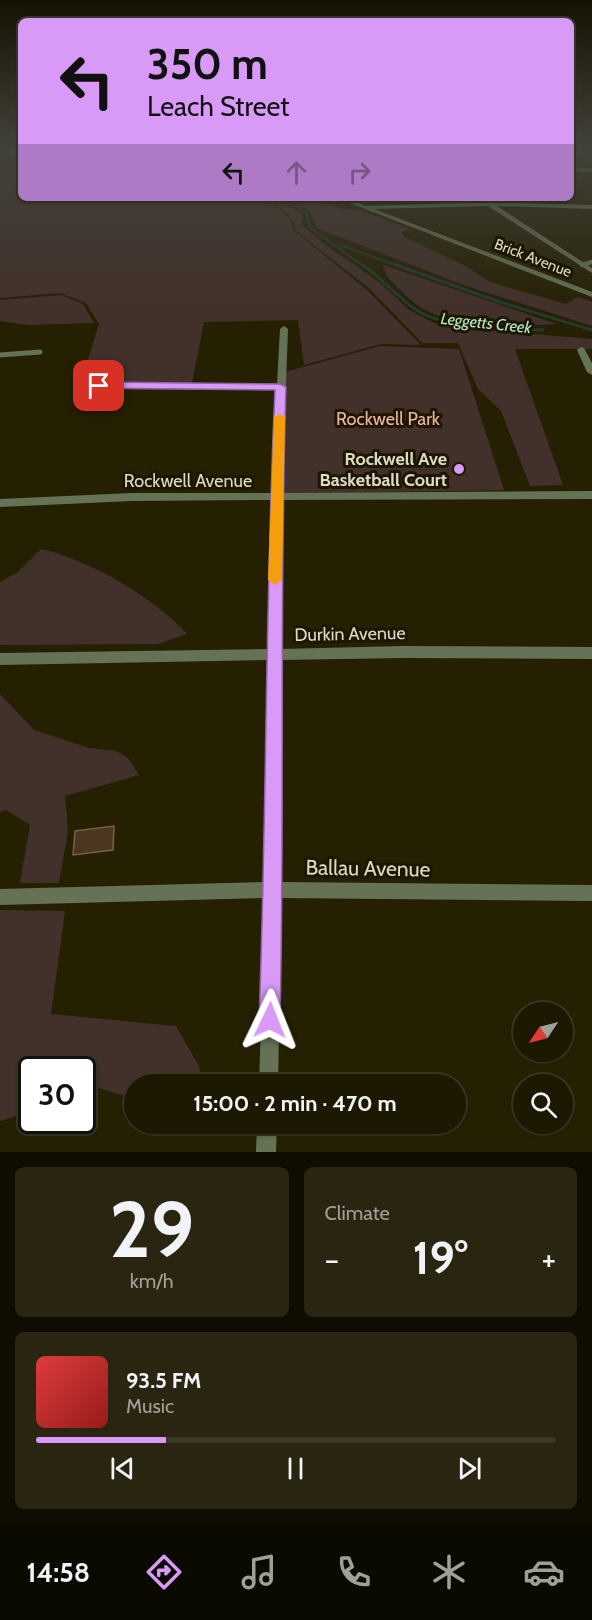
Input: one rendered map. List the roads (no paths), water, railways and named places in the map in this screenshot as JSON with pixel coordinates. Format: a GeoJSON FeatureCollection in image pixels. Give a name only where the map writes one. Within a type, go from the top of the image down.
{"type":"FeatureCollection","features":[{"type":"Feature","properties":{"kind":"street","name":"Brick Avenue"},"geometry":{"type":"LineString","coordinates":[[355,204],[592,295]]}},
{"type":"Feature","properties":{"kind":"street"},"geometry":{"type":"LineString","coordinates":[[364,207],[386,204]]}},
{"type":"Feature","properties":{"kind":"street"},"geometry":{"type":"LineString","coordinates":[[479,204],[490,204],[592,271]]}},
{"type":"Feature","properties":{"kind":"street"},"geometry":{"type":"LineString","coordinates":[[547,204],[592,207]]}},
{"type":"Feature","properties":{"kind":"street"},"geometry":{"type":"LineString","coordinates":[[268,1074],[274,890],[275,531],[284,329]]}},
{"type":"Feature","properties":{"kind":"street"},"geometry":{"type":"LineString","coordinates":[[581,350],[592,372]]}},
{"type":"Feature","properties":{"kind":"street"},"geometry":{"type":"LineString","coordinates":[[99,386],[280,387]]}},
{"type":"Feature","properties":{"kind":"street","name":"Rockwell Avenue"},"geometry":{"type":"LineString","coordinates":[[0,503],[132,497],[592,495]]}},
{"type":"Feature","properties":{"kind":"street","name":"Durkin Avenue"},"geometry":{"type":"LineString","coordinates":[[0,659],[274,653],[592,653]]}},
{"type":"Feature","properties":{"kind":"street","name":"Ballau Avenue"},"geometry":{"type":"LineString","coordinates":[[0,897],[274,890],[592,893]]}},
{"type":"Feature","properties":{"kind":"street"},"geometry":{"type":"LineString","coordinates":[[266,1152],[267,1134]]}},
{"type":"Feature","properties":{"kind":"lane"},"geometry":{"type":"LineString","coordinates":[[582,265],[592,262]]}},
{"type":"Feature","properties":{"kind":"lane"},"geometry":{"type":"LineString","coordinates":[[0,355],[40,352]]}},
{"type":"Feature","properties":{"kind":"waterway","name":"Leggetts Creek"},"geometry":{"type":"LineString","coordinates":[[290,204],[307,213],[309,227],[365,267]]}},
{"type":"Feature","properties":{"kind":"waterway","name":"Leggetts Creek"},"geometry":{"type":"LineString","coordinates":[[340,245],[401,267]]}},
{"type":"Feature","properties":{"kind":"waterway","name":"Leggetts Creek"},"geometry":{"type":"LineString","coordinates":[[363,265],[412,307],[425,315],[457,324],[543,330]]}},
{"type":"Feature","properties":{"kind":"waterway","name":"Leggetts Creek"},"geometry":{"type":"LineString","coordinates":[[396,265],[503,303],[592,330]]}},
{"type":"Feature","properties":{"kind":"place","name":"Rockwell Ave Basketball Court"},"geometry":{"type":"Point","coordinates":[459,469]}},
{"type":"Feature","properties":{"kind":"park label","name":"Rockwell Park"},"geometry":{"type":"Point","coordinates":[388,419]}}]}
